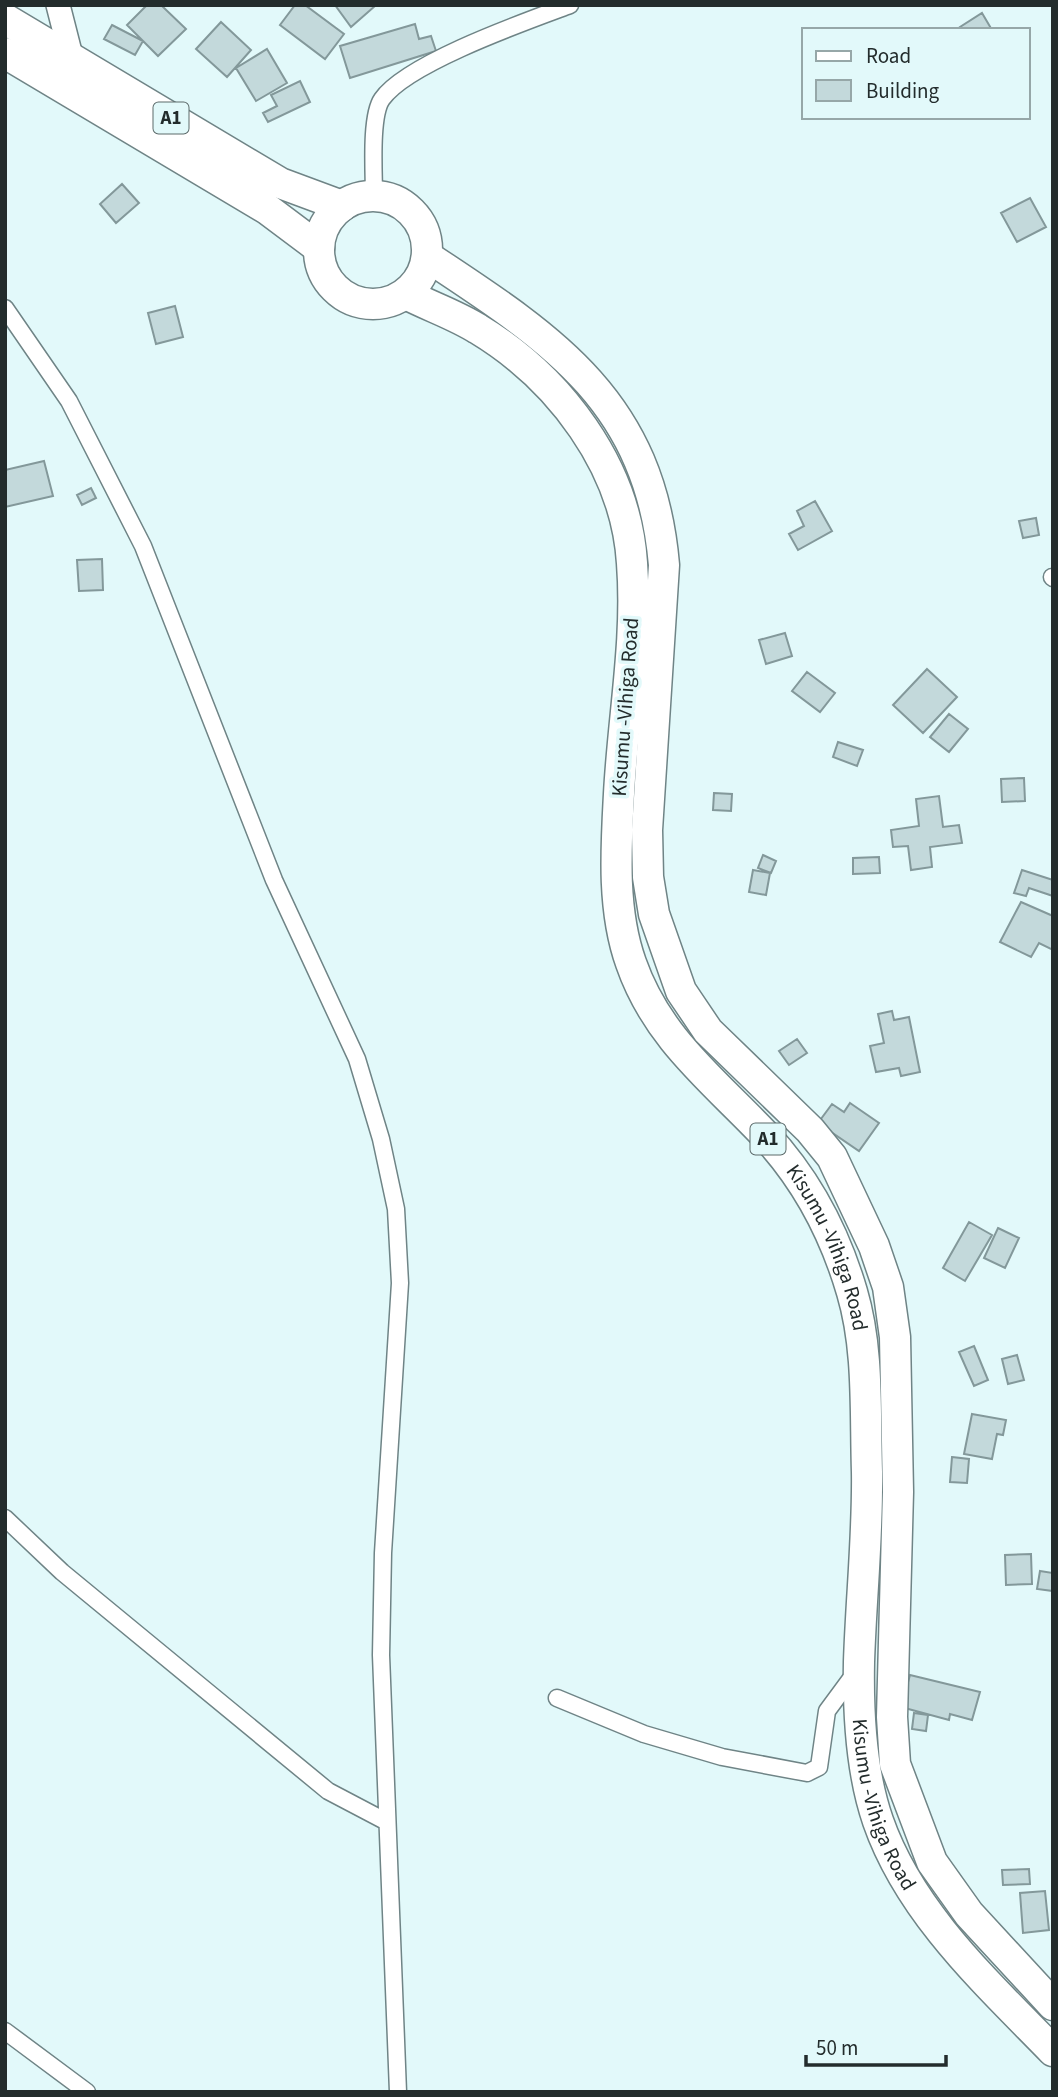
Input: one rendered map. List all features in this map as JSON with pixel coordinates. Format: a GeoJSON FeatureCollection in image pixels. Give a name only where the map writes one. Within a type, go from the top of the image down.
{"type":"FeatureCollection","features":[{"type":"Feature","properties":{"kind":"highway","name":"A1"},"geometry":{"type":"LineString","coordinates":[[5,19],[280,183],[342,206]]}},
{"type":"Feature","properties":{"kind":"highway","name":"A1"},"geometry":{"type":"LineString","coordinates":[[6,56],[267,209],[318,248]]}},
{"type":"Feature","properties":{"kind":"highway"},"geometry":{"type":"LineString","coordinates":[[374,196],[392,199],[408,208],[420,221],[427,238],[428,257],[416,284],[405,295],[381,304],[355,302],[327,281],[320,265],[318,248],[322,231],[342,206],[374,196]]}},
{"type":"Feature","properties":{"kind":"highway","name":"Kisumu -Vihiga Road"},"geometry":{"type":"LineString","coordinates":[[428,257],[519,317],[589,383],[635,449],[651,486],[660,525],[664,565],[647,830],[648,877],[654,914],[681,991],[708,1031],[810,1130],[832,1157],[854,1197],[874,1245],[888,1287],[895,1337],[898,1492],[892,1717],[895,1764],[932,1862],[978,1925],[1053,2005]]}},
{"type":"Feature","properties":{"kind":"highway","name":"Kisumu -Vihiga Road"},"geometry":{"type":"LineString","coordinates":[[405,295],[477,328],[529,366],[572,411],[601,457],[623,510],[632,560],[632,624],[616,847],[619,909],[631,963],[655,1012],[682,1054],[766,1136],[794,1171],[828,1226],[853,1294],[864,1353],[867,1493],[859,1667],[867,1780],[885,1839],[918,1898],[951,1944],[1053,2051]]}},
{"type":"Feature","properties":{"kind":"street"},"geometry":{"type":"LineString","coordinates":[[58,5],[72,60]]}},
{"type":"Feature","properties":{"kind":"street"},"geometry":{"type":"LineString","coordinates":[[374,196],[376,121],[382,99],[402,81],[480,39],[570,5]]}},
{"type":"Feature","properties":{"kind":"street"},"geometry":{"type":"LineString","coordinates":[[5,309],[69,401],[143,546],[274,880],[357,1059],[380,1139],[396,1209],[400,1283],[383,1553],[381,1655],[398,2092]]}},
{"type":"Feature","properties":{"kind":"street"},"geometry":{"type":"LineString","coordinates":[[5,1518],[62,1572],[328,1791],[387,1822]]}},
{"type":"Feature","properties":{"kind":"street"},"geometry":{"type":"LineString","coordinates":[[557,1698],[644,1734],[722,1757],[807,1773],[818,1767],[827,1711],[859,1667]]}},
{"type":"Feature","properties":{"kind":"street"},"geometry":{"type":"LineString","coordinates":[[5,2031],[87,2092]]}},
{"type":"Feature","properties":{"kind":"building"},"geometry":{"type":"Polygon","coordinates":[[[147,5],[161,5],[186,29],[158,56],[127,25],[147,5]]]}},
{"type":"Feature","properties":{"kind":"building"},"geometry":{"type":"Polygon","coordinates":[[[295,5],[305,5],[344,34],[325,59],[280,25],[295,5]]]}},
{"type":"Feature","properties":{"kind":"building"},"geometry":{"type":"Polygon","coordinates":[[[335,5],[374,5],[375,6],[351,27],[335,5]]]}},
{"type":"Feature","properties":{"kind":"building"},"geometry":{"type":"Polygon","coordinates":[[[982,13],[991,28],[961,28],[982,13]]]}},
{"type":"Feature","properties":{"kind":"building"},"geometry":{"type":"Polygon","coordinates":[[[221,22],[251,50],[227,77],[196,49],[221,22]]]}},
{"type":"Feature","properties":{"kind":"building"},"geometry":{"type":"Polygon","coordinates":[[[415,24],[419,39],[431,36],[436,51],[350,78],[340,46],[415,24]]]}},
{"type":"Feature","properties":{"kind":"building"},"geometry":{"type":"Polygon","coordinates":[[[112,25],[143,41],[135,55],[104,39],[112,25]]]}},
{"type":"Feature","properties":{"kind":"building"},"geometry":{"type":"Polygon","coordinates":[[[267,49],[287,83],[256,101],[236,68],[267,49]]]}},
{"type":"Feature","properties":{"kind":"building"},"geometry":{"type":"Polygon","coordinates":[[[300,81],[310,102],[268,122],[263,113],[277,106],[271,95],[300,81]]]}},
{"type":"Feature","properties":{"kind":"building"},"geometry":{"type":"Polygon","coordinates":[[[122,184],[139,203],[116,223],[100,204],[122,184]]]}},
{"type":"Feature","properties":{"kind":"building"},"geometry":{"type":"Polygon","coordinates":[[[1030,198],[1046,227],[1017,242],[1001,213],[1030,198]]]}},
{"type":"Feature","properties":{"kind":"building"},"geometry":{"type":"Polygon","coordinates":[[[175,306],[183,337],[156,344],[148,313],[175,306]]]}},
{"type":"Feature","properties":{"kind":"building"},"geometry":{"type":"Polygon","coordinates":[[[44,461],[53,496],[5,507],[5,470],[44,461]]]}},
{"type":"Feature","properties":{"kind":"building"},"geometry":{"type":"Polygon","coordinates":[[[91,488],[96,498],[82,505],[77,495],[91,488]]]}},
{"type":"Feature","properties":{"kind":"building"},"geometry":{"type":"Polygon","coordinates":[[[815,501],[832,531],[798,550],[789,534],[804,526],[797,511],[815,501]]]}},
{"type":"Feature","properties":{"kind":"building"},"geometry":{"type":"Polygon","coordinates":[[[1036,518],[1039,535],[1023,538],[1019,521],[1036,518]]]}},
{"type":"Feature","properties":{"kind":"building"},"geometry":{"type":"Polygon","coordinates":[[[102,559],[103,590],[79,591],[77,560],[102,559]]]}},
{"type":"Feature","properties":{"kind":"building"},"geometry":{"type":"Polygon","coordinates":[[[785,633],[792,656],[766,664],[759,640],[785,633]]]}},
{"type":"Feature","properties":{"kind":"building"},"geometry":{"type":"Polygon","coordinates":[[[927,669],[957,697],[923,733],[893,705],[927,669]]]}},
{"type":"Feature","properties":{"kind":"building"},"geometry":{"type":"Polygon","coordinates":[[[807,672],[835,693],[820,712],[792,691],[807,672]]]}},
{"type":"Feature","properties":{"kind":"building"},"geometry":{"type":"Polygon","coordinates":[[[949,714],[968,729],[949,752],[930,737],[949,714]]]}},
{"type":"Feature","properties":{"kind":"building"},"geometry":{"type":"Polygon","coordinates":[[[838,742],[863,750],[857,766],[833,757],[838,742]]]}},
{"type":"Feature","properties":{"kind":"building"},"geometry":{"type":"Polygon","coordinates":[[[1024,778],[1025,801],[1002,802],[1001,779],[1024,778]]]}},
{"type":"Feature","properties":{"kind":"building"},"geometry":{"type":"Polygon","coordinates":[[[714,793],[732,794],[731,811],[713,810],[714,793]]]}},
{"type":"Feature","properties":{"kind":"building"},"geometry":{"type":"Polygon","coordinates":[[[939,796],[943,827],[959,825],[962,843],[930,847],[932,867],[911,870],[908,846],[893,847],[891,830],[919,826],[916,799],[939,796]]]}},
{"type":"Feature","properties":{"kind":"building"},"geometry":{"type":"Polygon","coordinates":[[[763,855],[776,861],[771,873],[758,868],[763,855]]]}},
{"type":"Feature","properties":{"kind":"building"},"geometry":{"type":"Polygon","coordinates":[[[879,857],[880,873],[853,874],[853,858],[879,857]]]}},
{"type":"Feature","properties":{"kind":"building"},"geometry":{"type":"Polygon","coordinates":[[[753,870],[770,873],[766,895],[749,892],[753,870]]]}},
{"type":"Feature","properties":{"kind":"building"},"geometry":{"type":"Polygon","coordinates":[[[1022,870],[1053,880],[1053,896],[1029,888],[1026,896],[1014,893],[1022,870]]]}},
{"type":"Feature","properties":{"kind":"building"},"geometry":{"type":"Polygon","coordinates":[[[1021,902],[1053,916],[1053,950],[1039,943],[1031,957],[1000,942],[1021,902]]]}},
{"type":"Feature","properties":{"kind":"building"},"geometry":{"type":"Polygon","coordinates":[[[892,1011],[894,1020],[909,1017],[920,1072],[901,1076],[899,1068],[876,1072],[870,1046],[884,1043],[878,1014],[892,1011]]]}},
{"type":"Feature","properties":{"kind":"building"},"geometry":{"type":"Polygon","coordinates":[[[797,1039],[807,1053],[789,1065],[779,1051],[797,1039]]]}},
{"type":"Feature","properties":{"kind":"building"},"geometry":{"type":"Polygon","coordinates":[[[850,1103],[879,1123],[859,1151],[818,1123],[832,1104],[844,1112],[850,1103]]]}},
{"type":"Feature","properties":{"kind":"building"},"geometry":{"type":"Polygon","coordinates":[[[969,1222],[992,1235],[965,1281],[943,1268],[969,1222]]]}},
{"type":"Feature","properties":{"kind":"building"},"geometry":{"type":"Polygon","coordinates":[[[998,1228],[1019,1238],[1005,1268],[984,1258],[998,1228]]]}},
{"type":"Feature","properties":{"kind":"building"},"geometry":{"type":"Polygon","coordinates":[[[974,1346],[988,1380],[974,1386],[959,1352],[974,1346]]]}},
{"type":"Feature","properties":{"kind":"building"},"geometry":{"type":"Polygon","coordinates":[[[1017,1355],[1024,1380],[1008,1384],[1002,1359],[1017,1355]]]}},
{"type":"Feature","properties":{"kind":"building"},"geometry":{"type":"Polygon","coordinates":[[[972,1414],[1006,1420],[1003,1435],[997,1434],[992,1459],[964,1454],[972,1414]]]}},
{"type":"Feature","properties":{"kind":"building"},"geometry":{"type":"Polygon","coordinates":[[[952,1457],[969,1459],[967,1483],[950,1482],[952,1457]]]}},
{"type":"Feature","properties":{"kind":"building"},"geometry":{"type":"Polygon","coordinates":[[[1031,1554],[1032,1584],[1006,1585],[1005,1555],[1031,1554]]]}},
{"type":"Feature","properties":{"kind":"building"},"geometry":{"type":"Polygon","coordinates":[[[1040,1571],[1053,1573],[1053,1591],[1037,1589],[1040,1571]]]}},
{"type":"Feature","properties":{"kind":"building"},"geometry":{"type":"Polygon","coordinates":[[[910,1675],[980,1692],[972,1720],[950,1714],[949,1720],[901,1707],[910,1675]]]}},
{"type":"Feature","properties":{"kind":"building"},"geometry":{"type":"Polygon","coordinates":[[[914,1713],[928,1715],[926,1731],[912,1729],[914,1713]]]}},
{"type":"Feature","properties":{"kind":"building"},"geometry":{"type":"Polygon","coordinates":[[[1029,1869],[1030,1884],[1003,1885],[1002,1870],[1029,1869]]]}},
{"type":"Feature","properties":{"kind":"building"},"geometry":{"type":"Polygon","coordinates":[[[1045,1891],[1049,1930],[1023,1933],[1020,1893],[1045,1891]]]}}]}
